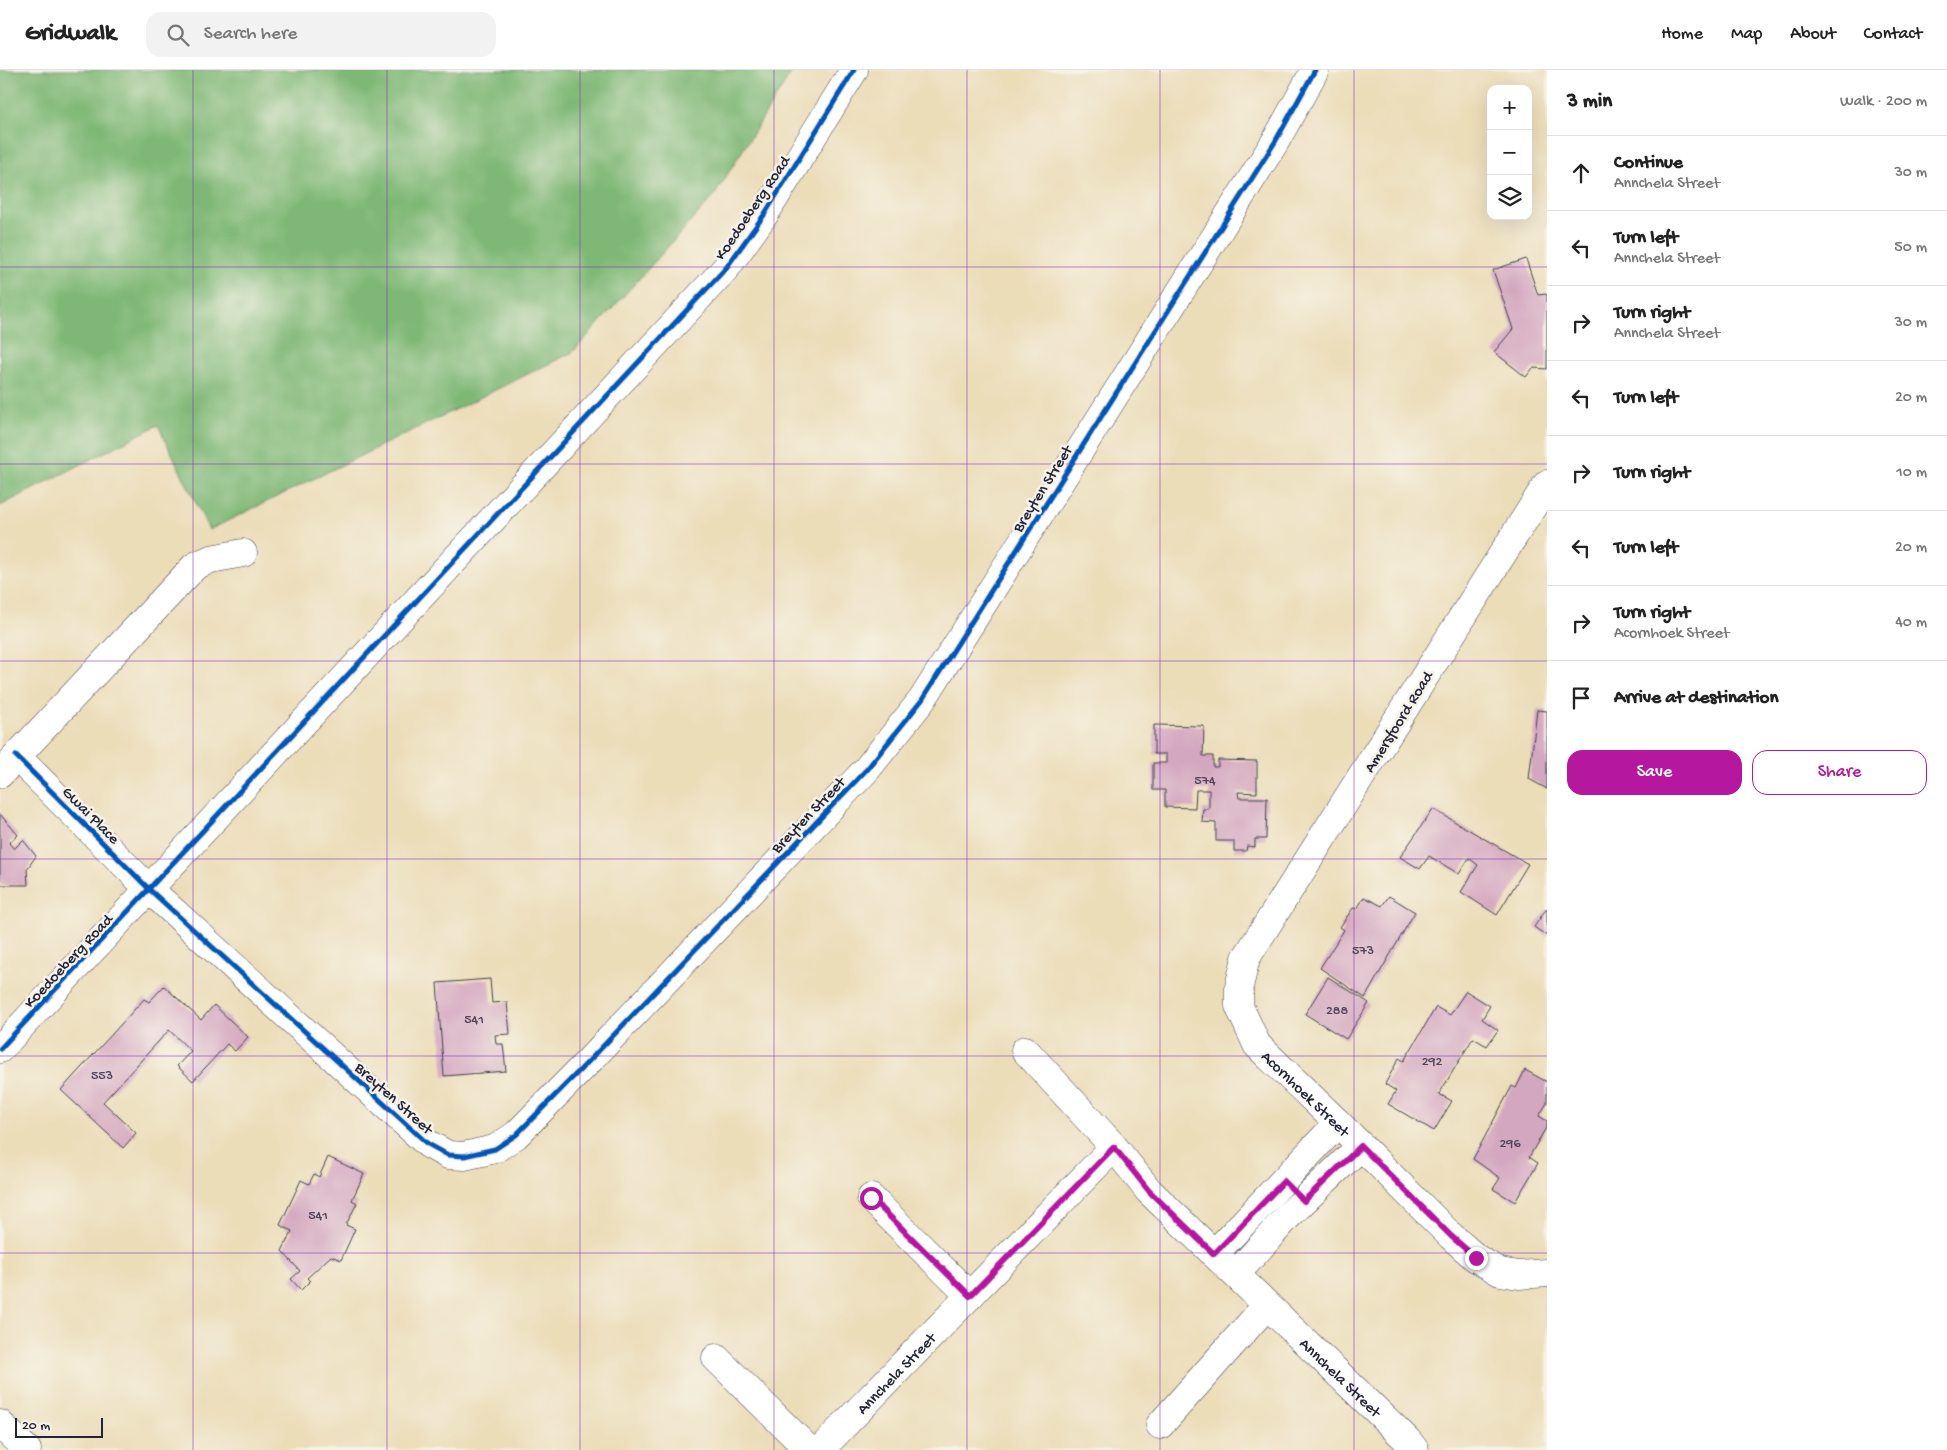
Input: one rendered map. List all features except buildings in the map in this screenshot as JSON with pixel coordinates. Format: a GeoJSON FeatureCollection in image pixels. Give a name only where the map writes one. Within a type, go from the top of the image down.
{"type":"FeatureCollection","features":[{"type":"Feature","properties":{"kind":"street","name":"Koedoeberg Road"},"geometry":{"type":"LineString","coordinates":[[0,1049],[150,890],[726,268],[764,215],[854,70]]}},
{"type":"Feature","properties":{"kind":"street","name":"Breyten Street"},"geometry":{"type":"LineString","coordinates":[[150,890],[428,1144],[448,1155],[464,1156],[495,1149],[516,1135],[616,1034],[894,738],[922,700],[1264,159],[1315,70]]}},
{"type":"Feature","properties":{"kind":"street","name":"Amersfoord Road"},"geometry":{"type":"LineString","coordinates":[[1246,958],[1547,484]]}},
{"type":"Feature","properties":{"kind":"street"},"geometry":{"type":"LineString","coordinates":[[8,765],[195,566],[211,559],[244,553]]}},
{"type":"Feature","properties":{"kind":"street","name":"Gwai Place"},"geometry":{"type":"LineString","coordinates":[[8,765],[150,890]]}},
{"type":"Feature","properties":{"kind":"street","name":"Acornhoek Street"},"geometry":{"type":"LineString","coordinates":[[1246,958],[1239,997],[1240,1006],[1257,1045],[1451,1236],[1476,1258],[1500,1272],[1520,1275],[1547,1273]]}},
{"type":"Feature","properties":{"kind":"street","name":"Annchela Street"},"geometry":{"type":"LineString","coordinates":[[1025,1050],[1114,1147],[1149,1191],[1407,1440],[1414,1450]]}},
{"type":"Feature","properties":{"kind":"street"},"geometry":{"type":"LineString","coordinates":[[1214,1254],[1338,1123]]}},
{"type":"Feature","properties":{"kind":"street"},"geometry":{"type":"LineString","coordinates":[[1236,1274],[1304,1201],[1361,1146]]}},
{"type":"Feature","properties":{"kind":"street","name":"Annchela Street"},"geometry":{"type":"LineString","coordinates":[[820,1450],[1114,1147]]}},
{"type":"Feature","properties":{"kind":"street"},"geometry":{"type":"LineString","coordinates":[[1284,1181],[1304,1201]]}},
{"type":"Feature","properties":{"kind":"street"},"geometry":{"type":"LineString","coordinates":[[871,1198],[970,1296]]}},
{"type":"Feature","properties":{"kind":"street"},"geometry":{"type":"LineString","coordinates":[[1160,1425],[1267,1305]]}},
{"type":"Feature","properties":{"kind":"street"},"geometry":{"type":"LineString","coordinates":[[716,1358],[809,1450]]}},
{"type":"Feature","properties":{"kind":"street"},"geometry":{"type":"LineString","coordinates":[[0,1424],[27,1450]]}},
{"type":"Feature","properties":{"kind":"green space"},"geometry":{"type":"Polygon","coordinates":[[[0,70],[793,70],[714,196],[573,352],[209,530],[158,425],[0,506],[0,70]]]}},
{"type":"Feature","properties":{"kind":"cycle path"},"geometry":{"type":"LineString","coordinates":[[0,1049],[726,268],[764,215],[854,70]]}},
{"type":"Feature","properties":{"kind":"cycle path"},"geometry":{"type":"LineString","coordinates":[[16,756],[150,890],[428,1144],[448,1155],[464,1156],[495,1149],[516,1135],[588,1062],[867,769],[922,700],[1275,142],[1315,70]]}},
{"type":"Feature","properties":{"kind":"route"},"geometry":{"type":"LineString","coordinates":[[871,1198],[970,1296],[1114,1147],[1149,1191],[1214,1254],[1284,1181],[1304,1201],[1361,1146],[1451,1236],[1476,1258]]}}]}
